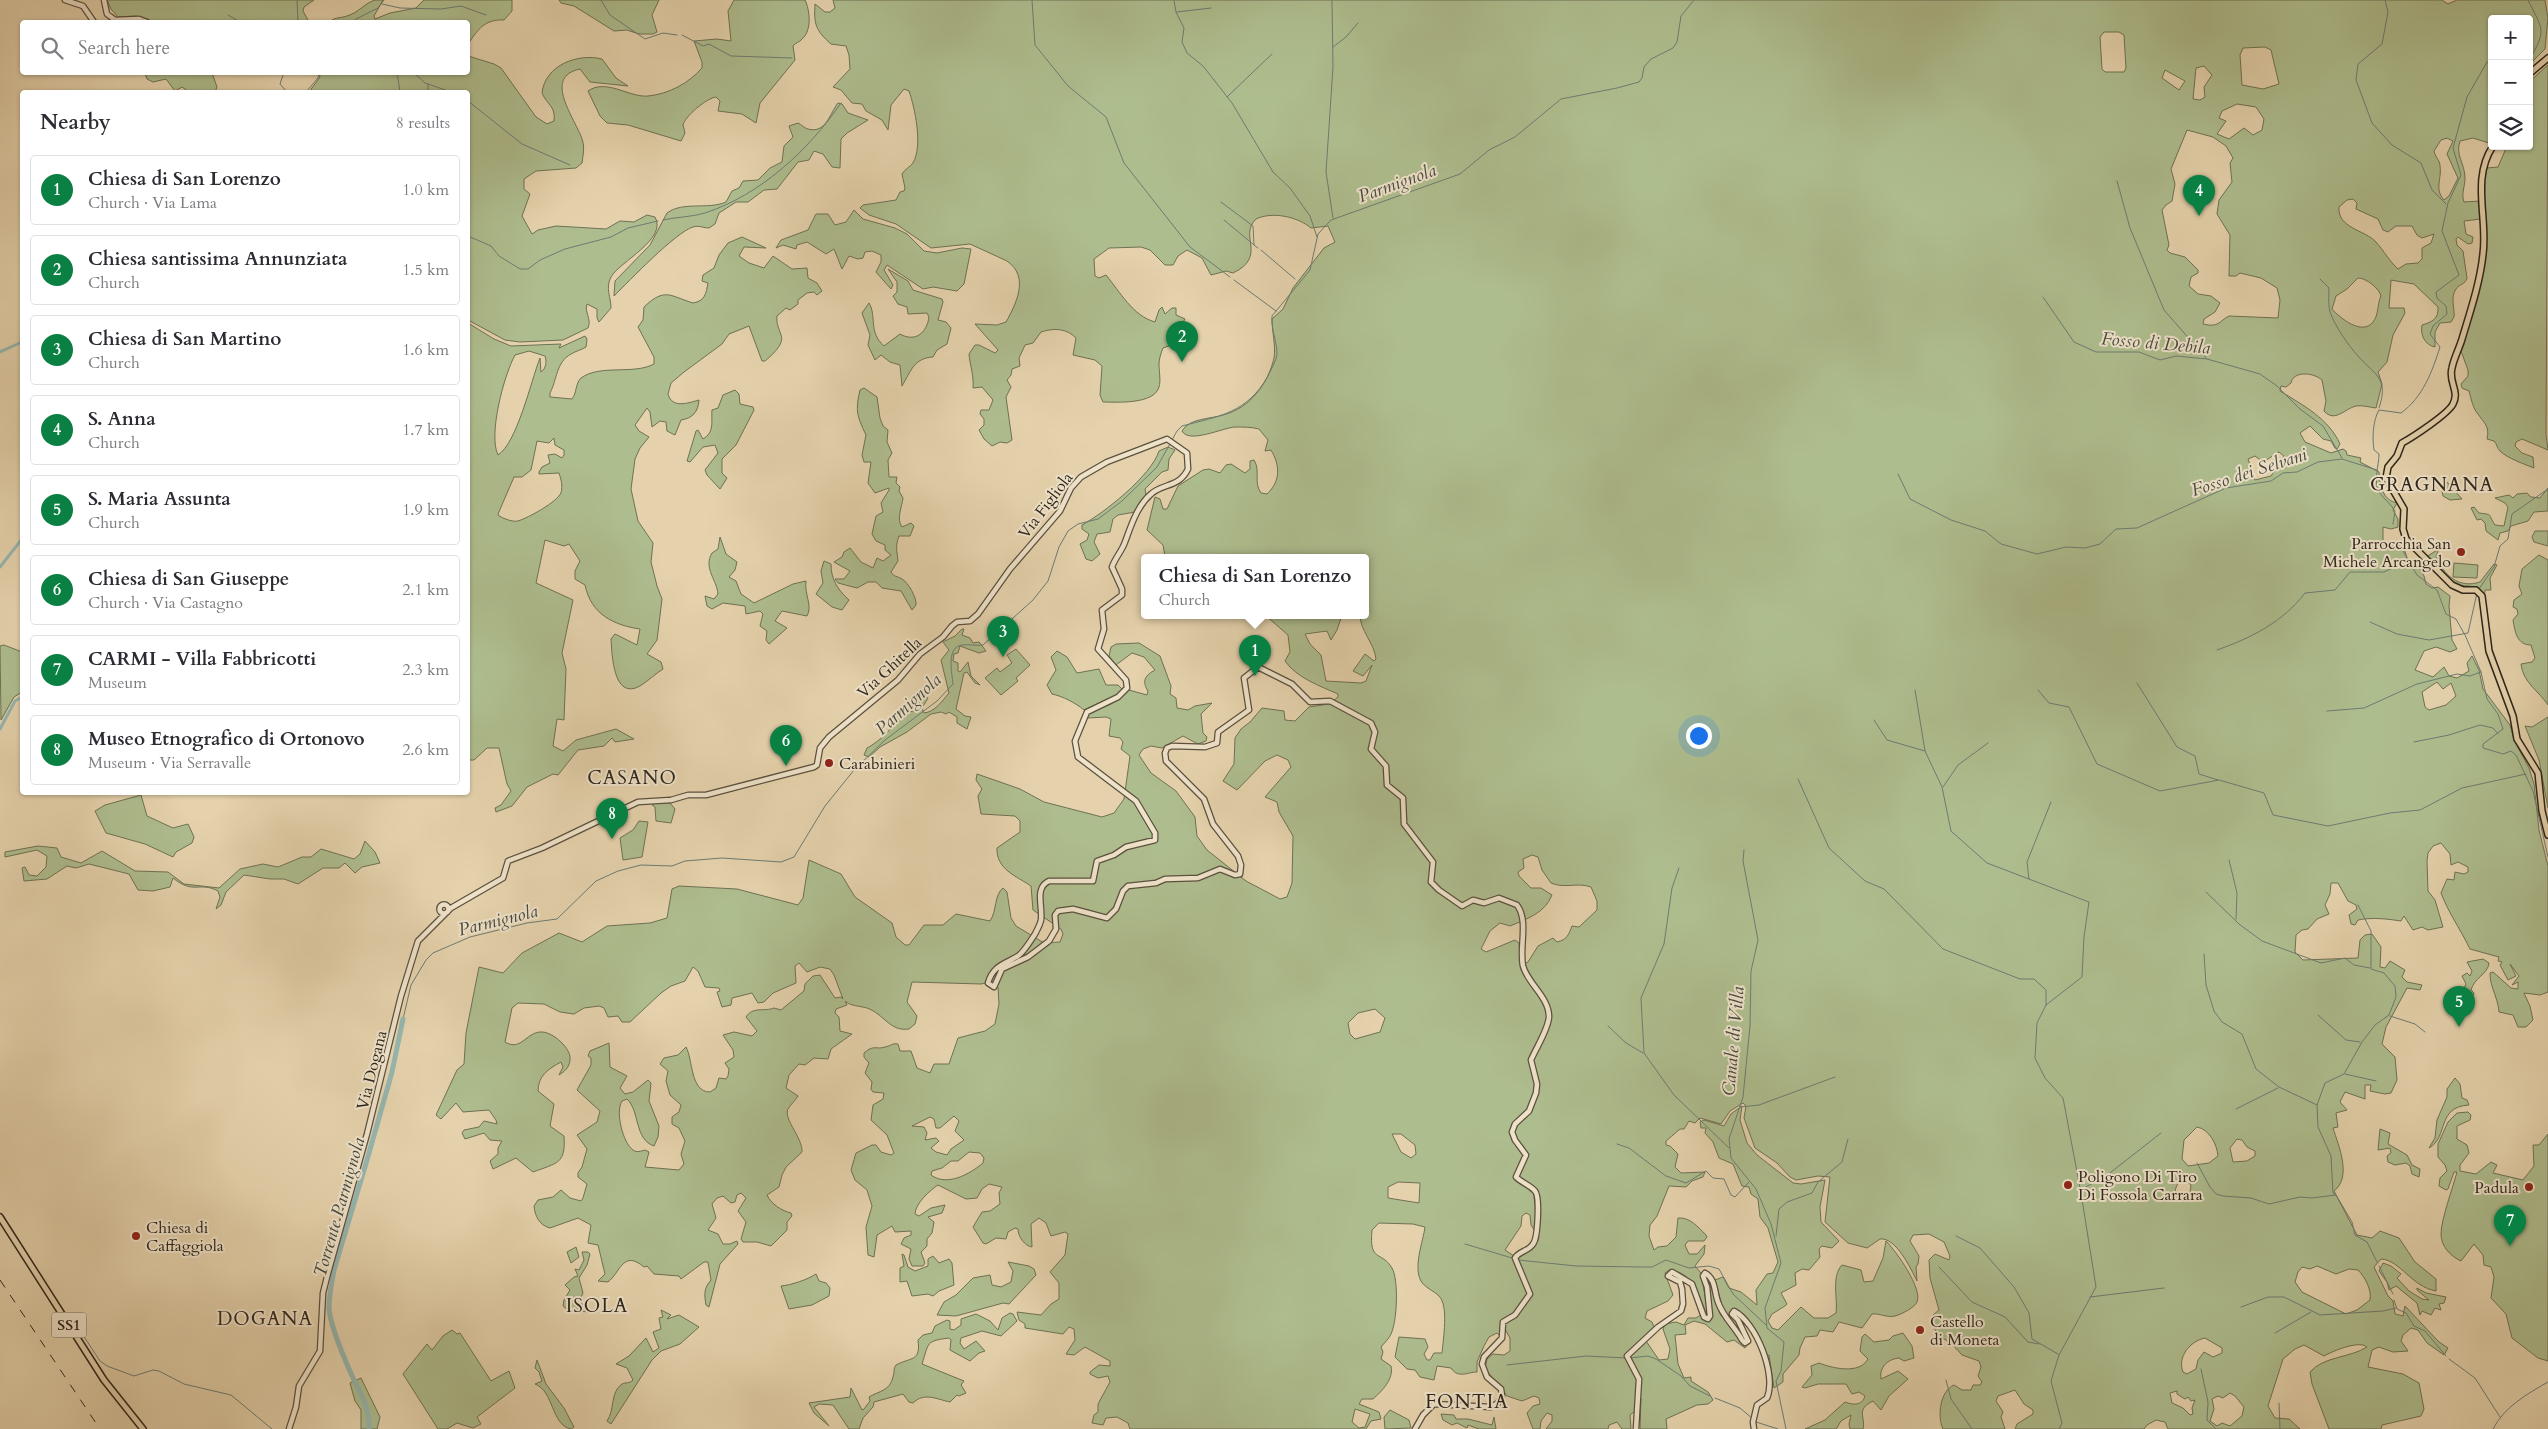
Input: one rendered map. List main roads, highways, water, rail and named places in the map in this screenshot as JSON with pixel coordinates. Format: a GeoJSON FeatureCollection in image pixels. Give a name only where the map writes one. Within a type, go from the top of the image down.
{"type":"FeatureCollection","features":[{"type":"Feature","properties":{"kind":"main road"},"geometry":{"type":"LineString","coordinates":[[2533,71],[2548,58]]}},
{"type":"Feature","properties":{"kind":"main road"},"geometry":{"type":"LineString","coordinates":[[2490,150],[2485,158],[2482,175],[2483,254],[2474,301],[2451,369],[2452,382],[2457,394],[2453,406],[2421,432],[2402,442],[2397,456],[2388,467],[2386,478],[2404,509],[2403,529],[2406,539],[2452,585],[2463,590],[2478,591],[2484,606],[2484,620],[2489,651],[2513,716],[2517,739],[2538,773],[2542,811],[2548,836]]}},
{"type":"Feature","properties":{"kind":"main road","name":"SS1"},"geometry":{"type":"LineString","coordinates":[[0,1217],[104,1380],[143,1429]]}},
{"type":"Feature","properties":{"kind":"waterway"},"geometry":{"type":"LineString","coordinates":[[297,0],[298,20]]}},
{"type":"Feature","properties":{"kind":"waterway"},"geometry":{"type":"LineString","coordinates":[[355,20],[378,8],[384,0]]}},
{"type":"Feature","properties":{"kind":"waterway"},"geometry":{"type":"LineString","coordinates":[[601,0],[610,15],[645,39],[663,33],[677,35]]}},
{"type":"Feature","properties":{"kind":"waterway"},"geometry":{"type":"LineString","coordinates":[[1032,0],[1035,45],[1068,86],[1106,117],[1124,163],[1190,247],[1230,277]]}},
{"type":"Feature","properties":{"kind":"waterway"},"geometry":{"type":"LineString","coordinates":[[1174,0],[1176,12],[1184,28],[1182,42],[1187,53],[1203,66],[1232,103],[1273,172],[1290,188],[1310,216],[1317,237]]}},
{"type":"Feature","properties":{"kind":"waterway"},"geometry":{"type":"LineString","coordinates":[[1332,0],[1333,67],[1326,172],[1333,218]]}},
{"type":"Feature","properties":{"kind":"waterway","name":"Parmignola"},"geometry":{"type":"LineString","coordinates":[[1172,440],[1182,426],[1220,416],[1231,411],[1251,398],[1260,388],[1275,363],[1277,354],[1272,316],[1310,270],[1318,234],[1331,220],[1460,174],[1489,150],[1515,137],[1561,99],[1639,82],[1642,78],[1644,67],[1651,59],[1673,48],[1677,42],[1681,16],[1694,0]]}},
{"type":"Feature","properties":{"kind":"waterway"},"geometry":{"type":"LineString","coordinates":[[2385,0],[2388,12],[2382,44],[2358,64],[2356,80],[2372,123],[2392,145],[2421,163],[2432,190],[2446,204]]}},
{"type":"Feature","properties":{"kind":"waterway"},"geometry":{"type":"LineString","coordinates":[[2528,0],[2541,29],[2539,42],[2533,53]]}},
{"type":"Feature","properties":{"kind":"waterway"},"geometry":{"type":"LineString","coordinates":[[382,4],[400,8],[441,9],[461,6],[486,15]]}},
{"type":"Feature","properties":{"kind":"waterway"},"geometry":{"type":"LineString","coordinates":[[1177,12],[1211,8]]}},
{"type":"Feature","properties":{"kind":"waterway"},"geometry":{"type":"LineString","coordinates":[[228,15],[237,20]]}},
{"type":"Feature","properties":{"kind":"waterway"},"geometry":{"type":"LineString","coordinates":[[1333,47],[1346,37],[1358,23]]}},
{"type":"Feature","properties":{"kind":"waterway"},"geometry":{"type":"LineString","coordinates":[[682,35],[703,46],[709,44],[731,56],[792,58]]}},
{"type":"Feature","properties":{"kind":"waterway"},"geometry":{"type":"LineString","coordinates":[[1227,97],[1272,54]]}},
{"type":"Feature","properties":{"kind":"waterway"},"geometry":{"type":"LineString","coordinates":[[2393,524],[2395,511],[2377,488],[2376,478],[2379,454],[2374,450],[2374,424],[2379,410],[2401,413],[2409,407],[2426,383],[2440,347],[2430,334],[2433,326],[2447,314],[2446,306],[2437,298],[2436,292],[2459,275],[2442,231],[2448,203],[2461,175],[2453,148],[2467,97],[2488,62]]}},
{"type":"Feature","properties":{"kind":"waterway"},"geometry":{"type":"LineString","coordinates":[[283,75],[280,84],[285,90]]}},
{"type":"Feature","properties":{"kind":"waterway"},"geometry":{"type":"LineString","coordinates":[[308,90],[318,75]]}},
{"type":"Feature","properties":{"kind":"waterway"},"geometry":{"type":"LineString","coordinates":[[397,75],[400,90]]}},
{"type":"Feature","properties":{"kind":"waterway"},"geometry":{"type":"LineString","coordinates":[[416,75],[425,83],[445,90]]}},
{"type":"Feature","properties":{"kind":"waterway"},"geometry":{"type":"LineString","coordinates":[[428,84],[428,90]]}},
{"type":"Feature","properties":{"kind":"waterway"},"geometry":{"type":"LineString","coordinates":[[470,103],[522,144],[570,165]]}},
{"type":"Feature","properties":{"kind":"waterway"},"geometry":{"type":"LineString","coordinates":[[663,220],[705,213],[745,195],[764,183],[814,138],[841,103]]}},
{"type":"Feature","properties":{"kind":"waterway"},"geometry":{"type":"LineString","coordinates":[[2117,181],[2130,228],[2164,310],[2206,358]]}},
{"type":"Feature","properties":{"kind":"waterway"},"geometry":{"type":"LineString","coordinates":[[1221,202],[1253,226],[1254,245],[1258,248]]}},
{"type":"Feature","properties":{"kind":"waterway"},"geometry":{"type":"LineString","coordinates":[[1224,220],[1254,245]]}},
{"type":"Feature","properties":{"kind":"waterway"},"geometry":{"type":"LineString","coordinates":[[470,237],[491,246],[499,256],[520,269],[528,269],[540,260],[565,249],[611,237],[628,228],[658,221]]}},
{"type":"Feature","properties":{"kind":"waterway"},"geometry":{"type":"LineString","coordinates":[[1261,250],[1295,279]]}},
{"type":"Feature","properties":{"kind":"waterway"},"geometry":{"type":"LineString","coordinates":[[2320,279],[2329,288],[2330,312],[2338,329],[2358,356],[2379,378],[2382,390],[2379,408]]}},
{"type":"Feature","properties":{"kind":"waterway"},"geometry":{"type":"LineString","coordinates":[[1234,280],[1276,311]]}},
{"type":"Feature","properties":{"kind":"waterway","name":"Fosso di Debila"},"geometry":{"type":"LineString","coordinates":[[2043,297],[2074,342],[2096,352],[2139,352],[2160,360],[2176,356],[2207,359],[2260,374],[2277,386],[2300,409],[2323,426],[2342,458]]}},
{"type":"Feature","properties":{"kind":"waterway"},"geometry":{"type":"LineString","coordinates":[[0,352],[20,343]]}},
{"type":"Feature","properties":{"kind":"waterway","name":"Torrente Parmignola"},"geometry":{"type":"LineString","coordinates":[[403,1019],[411,985],[426,960],[433,953],[470,937],[527,923],[557,919],[596,881],[618,871],[641,865],[672,866],[685,861],[722,858],[781,862],[794,857],[825,806],[854,770],[885,740],[937,701],[953,684],[951,661],[954,650],[962,645],[983,645],[1033,600],[1048,581],[1059,547],[1068,531],[1078,524],[1098,519],[1122,501],[1157,467],[1171,442]]}},
{"type":"Feature","properties":{"kind":"waterway","name":"Fosso dei Selvani"},"geometry":{"type":"LineString","coordinates":[[1898,474],[1910,499],[1951,520],[1985,531],[2001,544],[2037,554],[2066,547],[2085,548],[2100,544],[2116,529],[2137,528],[2226,488],[2271,481],[2283,473],[2297,472],[2318,462],[2342,459],[2377,470]]}},
{"type":"Feature","properties":{"kind":"waterway"},"geometry":{"type":"LineString","coordinates":[[2479,589],[2494,567],[2500,546],[2508,539],[2512,514],[2548,489]]}},
{"type":"Feature","properties":{"kind":"waterway"},"geometry":{"type":"LineString","coordinates":[[0,567],[20,542]]}},
{"type":"Feature","properties":{"kind":"waterway"},"geometry":{"type":"LineString","coordinates":[[2400,546],[2417,575],[2437,590],[2446,614],[2456,619],[2465,635],[2481,672],[2487,699],[2498,714],[2503,729],[2483,744],[2483,748],[2503,754],[2511,751],[2516,755],[2533,791],[2548,857]]}},
{"type":"Feature","properties":{"kind":"waterway"},"geometry":{"type":"LineString","coordinates":[[2217,650],[2266,628],[2287,612],[2305,593],[2335,590],[2350,572],[2384,572],[2397,566],[2410,565]]}},
{"type":"Feature","properties":{"kind":"waterway"},"geometry":{"type":"LineString","coordinates":[[2370,622],[2397,634],[2429,640],[2468,633],[2477,593]]}},
{"type":"Feature","properties":{"kind":"waterway"},"geometry":{"type":"LineString","coordinates":[[2327,711],[2364,708],[2417,684],[2457,674],[2470,676],[2481,672]]}},
{"type":"Feature","properties":{"kind":"waterway"},"geometry":{"type":"LineString","coordinates":[[2137,683],[2177,747],[2195,756],[2199,774],[2218,780]]}},
{"type":"Feature","properties":{"kind":"waterway"},"geometry":{"type":"LineString","coordinates":[[1915,690],[1925,751],[1942,787],[1951,831],[1987,863],[2089,902],[2084,937],[2082,977],[2046,1005],[2037,1023],[2035,1058],[2045,1078],[2063,1098],[2096,1287],[2059,1355],[2051,1381],[2062,1423],[2059,1429]]}},
{"type":"Feature","properties":{"kind":"waterway"},"geometry":{"type":"LineString","coordinates":[[2038,690],[2049,703],[2069,707],[2097,764],[2160,791],[2219,780],[2264,793],[2273,815],[2328,826],[2390,813],[2420,810],[2462,788],[2526,774]]}},
{"type":"Feature","properties":{"kind":"waterway"},"geometry":{"type":"LineString","coordinates":[[0,729],[15,701],[20,698]]}},
{"type":"Feature","properties":{"kind":"waterway"},"geometry":{"type":"LineString","coordinates":[[1874,720],[1887,740],[1925,751]]}},
{"type":"Feature","properties":{"kind":"waterway"},"geometry":{"type":"LineString","coordinates":[[2414,742],[2449,735],[2480,725],[2493,728],[2498,734]]}},
{"type":"Feature","properties":{"kind":"waterway"},"geometry":{"type":"LineString","coordinates":[[1943,787],[1958,765],[1988,743]]}},
{"type":"Feature","properties":{"kind":"waterway","name":"Fosso dei Selvani"},"geometry":{"type":"LineString","coordinates":[[1798,779],[1829,848],[1865,881],[1884,889],[1943,949],[2020,979],[2034,979],[2046,990],[2046,1005]]}},
{"type":"Feature","properties":{"kind":"waterway"},"geometry":{"type":"LineString","coordinates":[[2029,879],[2027,862],[2051,802]]}},
{"type":"Feature","properties":{"kind":"waterway","name":"Canale di Villa"},"geometry":{"type":"LineString","coordinates":[[1744,850],[1743,861],[1758,940],[1751,971],[1750,1026],[1743,1097],[1729,1139],[1731,1158],[1756,1189],[1771,1224],[1781,1263],[1765,1308],[1767,1328],[1784,1342],[1781,1371],[1776,1381],[1786,1429]]}},
{"type":"Feature","properties":{"kind":"waterway"},"geometry":{"type":"LineString","coordinates":[[2229,860],[2237,893],[2236,919]]}},
{"type":"Feature","properties":{"kind":"waterway"},"geometry":{"type":"LineString","coordinates":[[1679,868],[1672,888],[1664,944],[1641,998],[1644,1053],[1674,1095],[1729,1148]]}},
{"type":"Feature","properties":{"kind":"waterway"},"geometry":{"type":"LineString","coordinates":[[2206,892],[2239,924],[2262,941],[2321,963],[2345,958],[2354,965],[2370,968]]}},
{"type":"Feature","properties":{"kind":"waterway"},"geometry":{"type":"LineString","coordinates":[[2336,1195],[2333,1193],[2331,1156],[2318,1127],[2317,1105],[2325,1083],[2344,1074],[2362,1042],[2375,1025],[2389,1015],[2396,997],[2395,986],[2384,973],[2371,969],[2371,931],[2358,905]]}},
{"type":"Feature","properties":{"kind":"waterway"},"geometry":{"type":"LineString","coordinates":[[2204,954],[2206,985],[2214,1011],[2222,1022],[2242,1034],[2256,1069],[2279,1087],[2317,1105]]}},
{"type":"Feature","properties":{"kind":"waterway"},"geometry":{"type":"LineString","coordinates":[[2318,1015],[2346,1040],[2360,1042]]}},
{"type":"Feature","properties":{"kind":"waterway"},"geometry":{"type":"LineString","coordinates":[[2390,1016],[2415,1024],[2425,1032]]}},
{"type":"Feature","properties":{"kind":"waterway","name":"Torrente Parmignola"},"geometry":{"type":"LineString","coordinates":[[369,1429],[365,1403],[342,1353],[332,1324],[329,1308],[334,1270],[392,1072],[403,1019]]}},
{"type":"Feature","properties":{"kind":"waterway","name":"Canale di Villa"},"geometry":{"type":"LineString","coordinates":[[1608,1026],[1626,1043],[1643,1053]]}},
{"type":"Feature","properties":{"kind":"waterway"},"geometry":{"type":"LineString","coordinates":[[2345,1074],[2376,1081]]}},
{"type":"Feature","properties":{"kind":"waterway"},"geometry":{"type":"LineString","coordinates":[[1740,1107],[1759,1105],[1835,1077]]}},
{"type":"Feature","properties":{"kind":"waterway"},"geometry":{"type":"LineString","coordinates":[[2236,1109],[2278,1088]]}},
{"type":"Feature","properties":{"kind":"waterway"},"geometry":{"type":"LineString","coordinates":[[2082,1189],[2106,1176],[2161,1133]]}},
{"type":"Feature","properties":{"kind":"waterway"},"geometry":{"type":"LineString","coordinates":[[1776,1236],[1779,1209],[1787,1202],[1812,1193],[1818,1182],[1842,1162],[1848,1139]]}},
{"type":"Feature","properties":{"kind":"waterway"},"geometry":{"type":"LineString","coordinates":[[1617,1144],[1629,1148],[1666,1176],[1686,1183],[1706,1171],[1713,1178],[1724,1179],[1731,1195],[1735,1197],[1749,1182]]}},
{"type":"Feature","properties":{"kind":"waterway"},"geometry":{"type":"LineString","coordinates":[[2197,1163],[2210,1187],[2216,1194],[2223,1196],[2251,1198],[2269,1204],[2300,1197],[2312,1198],[2336,1195],[2352,1222],[2355,1235],[2367,1242],[2377,1262]]}},
{"type":"Feature","properties":{"kind":"waterway"},"geometry":{"type":"LineString","coordinates":[[1956,1236],[1980,1248],[2014,1287],[2029,1313],[2032,1339],[2058,1354]]}},
{"type":"Feature","properties":{"kind":"waterway"},"geometry":{"type":"LineString","coordinates":[[1465,1244],[1512,1258]]}},
{"type":"Feature","properties":{"kind":"waterway"},"geometry":{"type":"LineString","coordinates":[[1518,1260],[1576,1266],[1642,1267],[1652,1267],[1666,1260],[1689,1268],[1709,1266],[1719,1269],[1733,1294],[1766,1325]]}},
{"type":"Feature","properties":{"kind":"waterway"},"geometry":{"type":"LineString","coordinates":[[2379,1266],[2393,1294]]}},
{"type":"Feature","properties":{"kind":"waterway"},"geometry":{"type":"LineString","coordinates":[[1939,1267],[1972,1302],[2005,1317],[2028,1342],[2039,1344]]}},
{"type":"Feature","properties":{"kind":"waterway"},"geometry":{"type":"LineString","coordinates":[[2090,1297],[2164,1288]]}},
{"type":"Feature","properties":{"kind":"waterway"},"geometry":{"type":"LineString","coordinates":[[2241,1307],[2268,1297],[2284,1297],[2320,1315],[2383,1311],[2396,1308]]}},
{"type":"Feature","properties":{"kind":"waterway"},"geometry":{"type":"LineString","coordinates":[[2394,1300],[2397,1309],[2406,1313],[2414,1326],[2425,1331],[2446,1356]]}},
{"type":"Feature","properties":{"kind":"waterway"},"geometry":{"type":"LineString","coordinates":[[2275,1333],[2311,1312]]}},
{"type":"Feature","properties":{"kind":"waterway"},"geometry":{"type":"LineString","coordinates":[[77,1326],[100,1361],[107,1366],[134,1376],[153,1370],[159,1371],[184,1384],[231,1395],[272,1429]]}},
{"type":"Feature","properties":{"kind":"waterway"},"geometry":{"type":"LineString","coordinates":[[1507,1365],[1586,1356],[1626,1358]]}},
{"type":"Feature","properties":{"kind":"waterway"},"geometry":{"type":"LineString","coordinates":[[1630,1358],[1648,1356],[1656,1359],[1681,1376],[1690,1386],[1710,1396]]}},
{"type":"Feature","properties":{"kind":"waterway"},"geometry":{"type":"LineString","coordinates":[[2449,1359],[2475,1378],[2500,1417]]}},
{"type":"Feature","properties":{"kind":"waterway"},"geometry":{"type":"LineString","coordinates":[[2201,1369],[2208,1402],[2207,1420],[2216,1429]]}},
{"type":"Feature","properties":{"kind":"waterway"},"geometry":{"type":"LineString","coordinates":[[1946,1380],[1951,1399],[1972,1429]]}},
{"type":"Feature","properties":{"kind":"waterway"},"geometry":{"type":"LineString","coordinates":[[2493,1429],[2503,1414],[2524,1396],[2548,1382]]}},
{"type":"Feature","properties":{"kind":"waterway"},"geometry":{"type":"LineString","coordinates":[[1715,1398],[1740,1408],[1753,1419]]}},
{"type":"Feature","properties":{"kind":"waterway"},"geometry":{"type":"LineString","coordinates":[[2279,1403],[2280,1429]]}},
{"type":"Feature","properties":{"kind":"waterway"},"geometry":{"type":"LineString","coordinates":[[1756,1422],[1778,1429]]}},
{"type":"Feature","properties":{"kind":"railway"},"geometry":{"type":"LineString","coordinates":[[0,1280],[100,1429]]}},
{"type":"Feature","properties":{"kind":"place","name":"S. Anna"},"geometry":{"type":"Point","coordinates":[2199,216]}},
{"type":"Feature","properties":{"kind":"place","name":"Chiesa santissima Annunziata"},"geometry":{"type":"Point","coordinates":[1182,362]}},
{"type":"Feature","properties":{"kind":"place","name":"Parrocchia San Michele Arcangelo"},"geometry":{"type":"Point","coordinates":[2461,552]}},
{"type":"Feature","properties":{"kind":"place","name":"Chiesa di San Martino"},"geometry":{"type":"Point","coordinates":[1003,657]}},
{"type":"Feature","properties":{"kind":"place","name":"Chiesa di San Lorenzo"},"geometry":{"type":"Point","coordinates":[1255,676]}},
{"type":"Feature","properties":{"kind":"place","name":"Carabinieri"},"geometry":{"type":"Point","coordinates":[829,763]}},
{"type":"Feature","properties":{"kind":"place","name":"Chiesa di San Giuseppe"},"geometry":{"type":"Point","coordinates":[786,766]}},
{"type":"Feature","properties":{"kind":"place","name":"Museo Etnografico di Ortonovo"},"geometry":{"type":"Point","coordinates":[612,839]}},
{"type":"Feature","properties":{"kind":"place","name":"S. Maria Assunta"},"geometry":{"type":"Point","coordinates":[2459,1027]}},
{"type":"Feature","properties":{"kind":"place","name":"Poligono Di Tiro Di Fossola Carrara"},"geometry":{"type":"Point","coordinates":[2068,1185]}},
{"type":"Feature","properties":{"kind":"place","name":"Padula"},"geometry":{"type":"Point","coordinates":[2529,1187]}},
{"type":"Feature","properties":{"kind":"place","name":"Chiesa di Caffaggiola"},"geometry":{"type":"Point","coordinates":[136,1236]}},
{"type":"Feature","properties":{"kind":"place","name":"CARMI - Villa Fabbricotti"},"geometry":{"type":"Point","coordinates":[2510,1246]}},
{"type":"Feature","properties":{"kind":"place","name":"Castello di Moneta"},"geometry":{"type":"Point","coordinates":[1920,1330]}},
{"type":"Feature","properties":{"kind":"district","name":"GRAGNANA"},"geometry":{"type":"Point","coordinates":[2432,484]}},
{"type":"Feature","properties":{"kind":"district","name":"CASANO"},"geometry":{"type":"Point","coordinates":[632,777]}},
{"type":"Feature","properties":{"kind":"district","name":"ISOLA"},"geometry":{"type":"Point","coordinates":[597,1305]}},
{"type":"Feature","properties":{"kind":"district","name":"DOGANA"},"geometry":{"type":"Point","coordinates":[265,1318]}},
{"type":"Feature","properties":{"kind":"district","name":"FONTIA"},"geometry":{"type":"Point","coordinates":[1467,1401]}}]}
